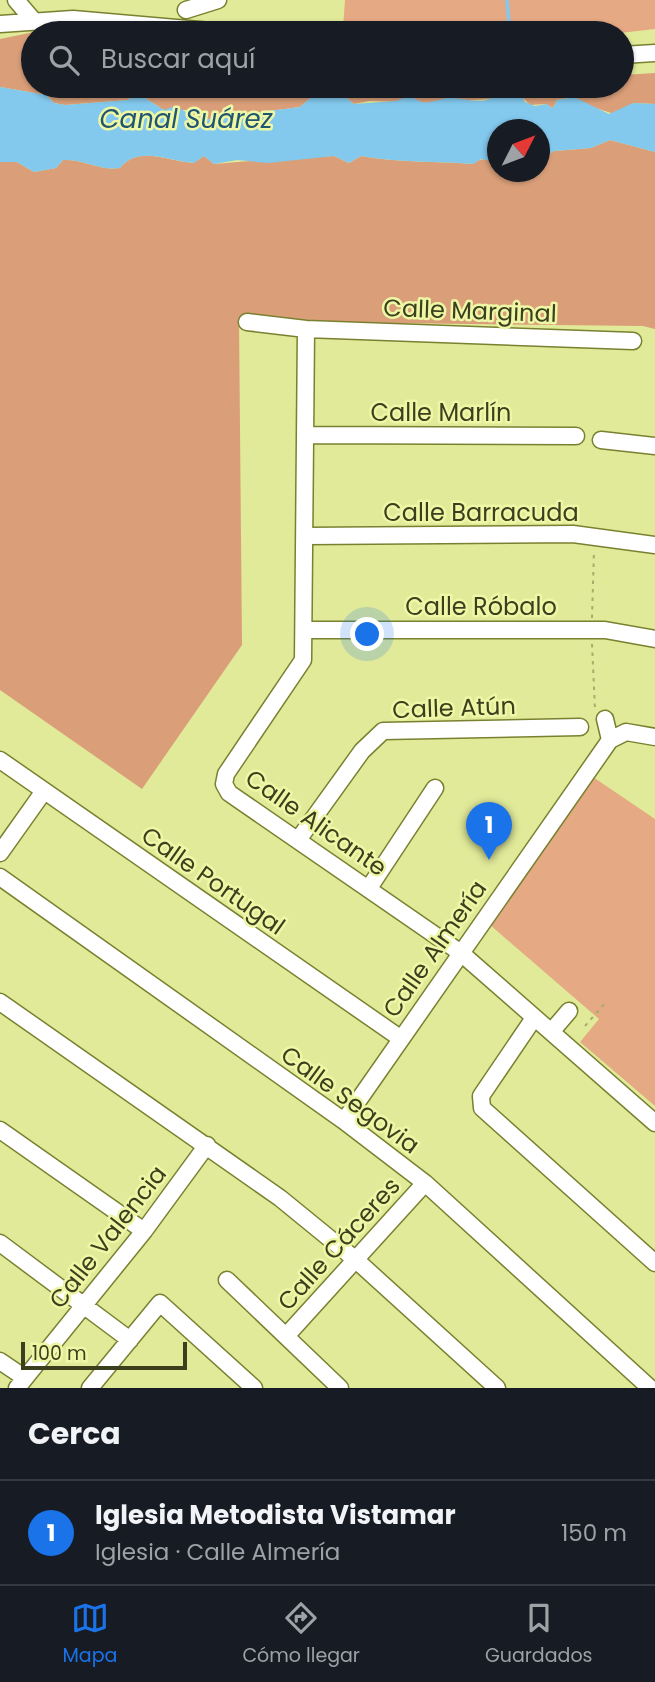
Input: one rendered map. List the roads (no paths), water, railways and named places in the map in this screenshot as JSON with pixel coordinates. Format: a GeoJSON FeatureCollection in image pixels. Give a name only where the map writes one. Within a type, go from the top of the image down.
{"type":"FeatureCollection","features":[{"type":"Feature","properties":{"kind":"street"},"geometry":{"type":"LineString","coordinates":[[16,0],[33,19]]}},
{"type":"Feature","properties":{"kind":"street"},"geometry":{"type":"LineString","coordinates":[[182,5],[218,0]]}},
{"type":"Feature","properties":{"kind":"street"},"geometry":{"type":"LineString","coordinates":[[0,24],[33,19],[94,21]]}},
{"type":"Feature","properties":{"kind":"street"},"geometry":{"type":"LineString","coordinates":[[634,54],[655,53]]}},
{"type":"Feature","properties":{"kind":"street","name":"Calle Marginal"},"geometry":{"type":"LineString","coordinates":[[247,322],[306,329],[543,335],[633,341]]}},
{"type":"Feature","properties":{"kind":"street","name":"Calle Alicante"},"geometry":{"type":"LineString","coordinates":[[306,329],[306,630],[303,660],[226,774],[224,783],[229,793],[461,953],[655,1123]]}},
{"type":"Feature","properties":{"kind":"street","name":"Calle Marlín"},"geometry":{"type":"LineString","coordinates":[[306,435],[576,436]]}},
{"type":"Feature","properties":{"kind":"street"},"geometry":{"type":"LineString","coordinates":[[601,440],[655,446]]}},
{"type":"Feature","properties":{"kind":"street","name":"Calle Barracuda"},"geometry":{"type":"LineString","coordinates":[[306,536],[573,534],[655,545]]}},
{"type":"Feature","properties":{"kind":"street","name":"Calle Róbalo"},"geometry":{"type":"LineString","coordinates":[[306,630],[605,630],[655,639]]}},
{"type":"Feature","properties":{"kind":"street"},"geometry":{"type":"LineString","coordinates":[[605,719],[610,740],[626,732],[655,737]]}},
{"type":"Feature","properties":{"kind":"street","name":"Calle Atún"},"geometry":{"type":"LineString","coordinates":[[298,840],[367,745],[383,731],[580,727]]}},
{"type":"Feature","properties":{"kind":"street","name":"Calle Almería"},"geometry":{"type":"LineString","coordinates":[[344,1121],[610,740]]}},
{"type":"Feature","properties":{"kind":"street","name":"Calle Portugal"},"geometry":{"type":"LineString","coordinates":[[0,760],[400,1038]]}},
{"type":"Feature","properties":{"kind":"street"},"geometry":{"type":"LineString","coordinates":[[369,888],[435,788]]}},
{"type":"Feature","properties":{"kind":"street"},"geometry":{"type":"LineString","coordinates":[[0,852],[44,791]]}},
{"type":"Feature","properties":{"kind":"street","name":"Calle Segovia"},"geometry":{"type":"LineString","coordinates":[[0,877],[344,1121],[425,1183],[650,1388]]}},
{"type":"Feature","properties":{"kind":"street"},"geometry":{"type":"LineString","coordinates":[[0,1002],[280,1198],[356,1260],[498,1388]]}},
{"type":"Feature","properties":{"kind":"street"},"geometry":{"type":"LineString","coordinates":[[551,1032],[569,1011]]}},
{"type":"Feature","properties":{"kind":"street"},"geometry":{"type":"LineString","coordinates":[[534,1018],[481,1096],[482,1107],[655,1263]]}},
{"type":"Feature","properties":{"kind":"street"},"geometry":{"type":"LineString","coordinates":[[0,1130],[144,1231]]}},
{"type":"Feature","properties":{"kind":"street","name":"Calle Valencia"},"geometry":{"type":"LineString","coordinates":[[21,1383],[144,1231],[207,1145]]}},
{"type":"Feature","properties":{"kind":"street","name":"Calle Cáceres"},"geometry":{"type":"LineString","coordinates":[[287,1335],[425,1183]]}},
{"type":"Feature","properties":{"kind":"street"},"geometry":{"type":"LineString","coordinates":[[0,1242],[86,1304],[130,1340]]}},
{"type":"Feature","properties":{"kind":"street"},"geometry":{"type":"LineString","coordinates":[[228,1280],[287,1335],[331,1385]]}},
{"type":"Feature","properties":{"kind":"street"},"geometry":{"type":"LineString","coordinates":[[90,1388],[160,1303],[254,1388]]}},
{"type":"Feature","properties":{"kind":"street"},"geometry":{"type":"LineString","coordinates":[[0,1361],[21,1383]]}},
{"type":"Feature","properties":{"kind":"water","name":"Canal Suárez"},"geometry":{"type":"Polygon","coordinates":[[[0,87],[21,91],[21,98],[49,98],[54,103],[65,105],[145,98],[164,110],[175,106],[195,117],[209,119],[300,107],[310,98],[347,98],[354,104],[404,98],[415,98],[420,102],[449,98],[523,98],[525,102],[535,106],[546,104],[553,108],[557,100],[576,98],[609,114],[633,103],[655,104],[655,152],[610,140],[591,148],[550,153],[550,119],[487,119],[487,160],[481,159],[473,164],[361,156],[349,163],[334,156],[268,163],[237,160],[214,164],[204,156],[194,163],[145,156],[127,161],[120,168],[63,160],[56,168],[34,172],[17,162],[0,162],[0,87]]]}},
{"type":"Feature","properties":{"kind":"waterway"},"geometry":{"type":"LineString","coordinates":[[507,0],[509,21]]}},
{"type":"Feature","properties":{"kind":"place","name":"Iglesia Metodista Vistamar"},"geometry":{"type":"Point","coordinates":[489,860]}}]}
